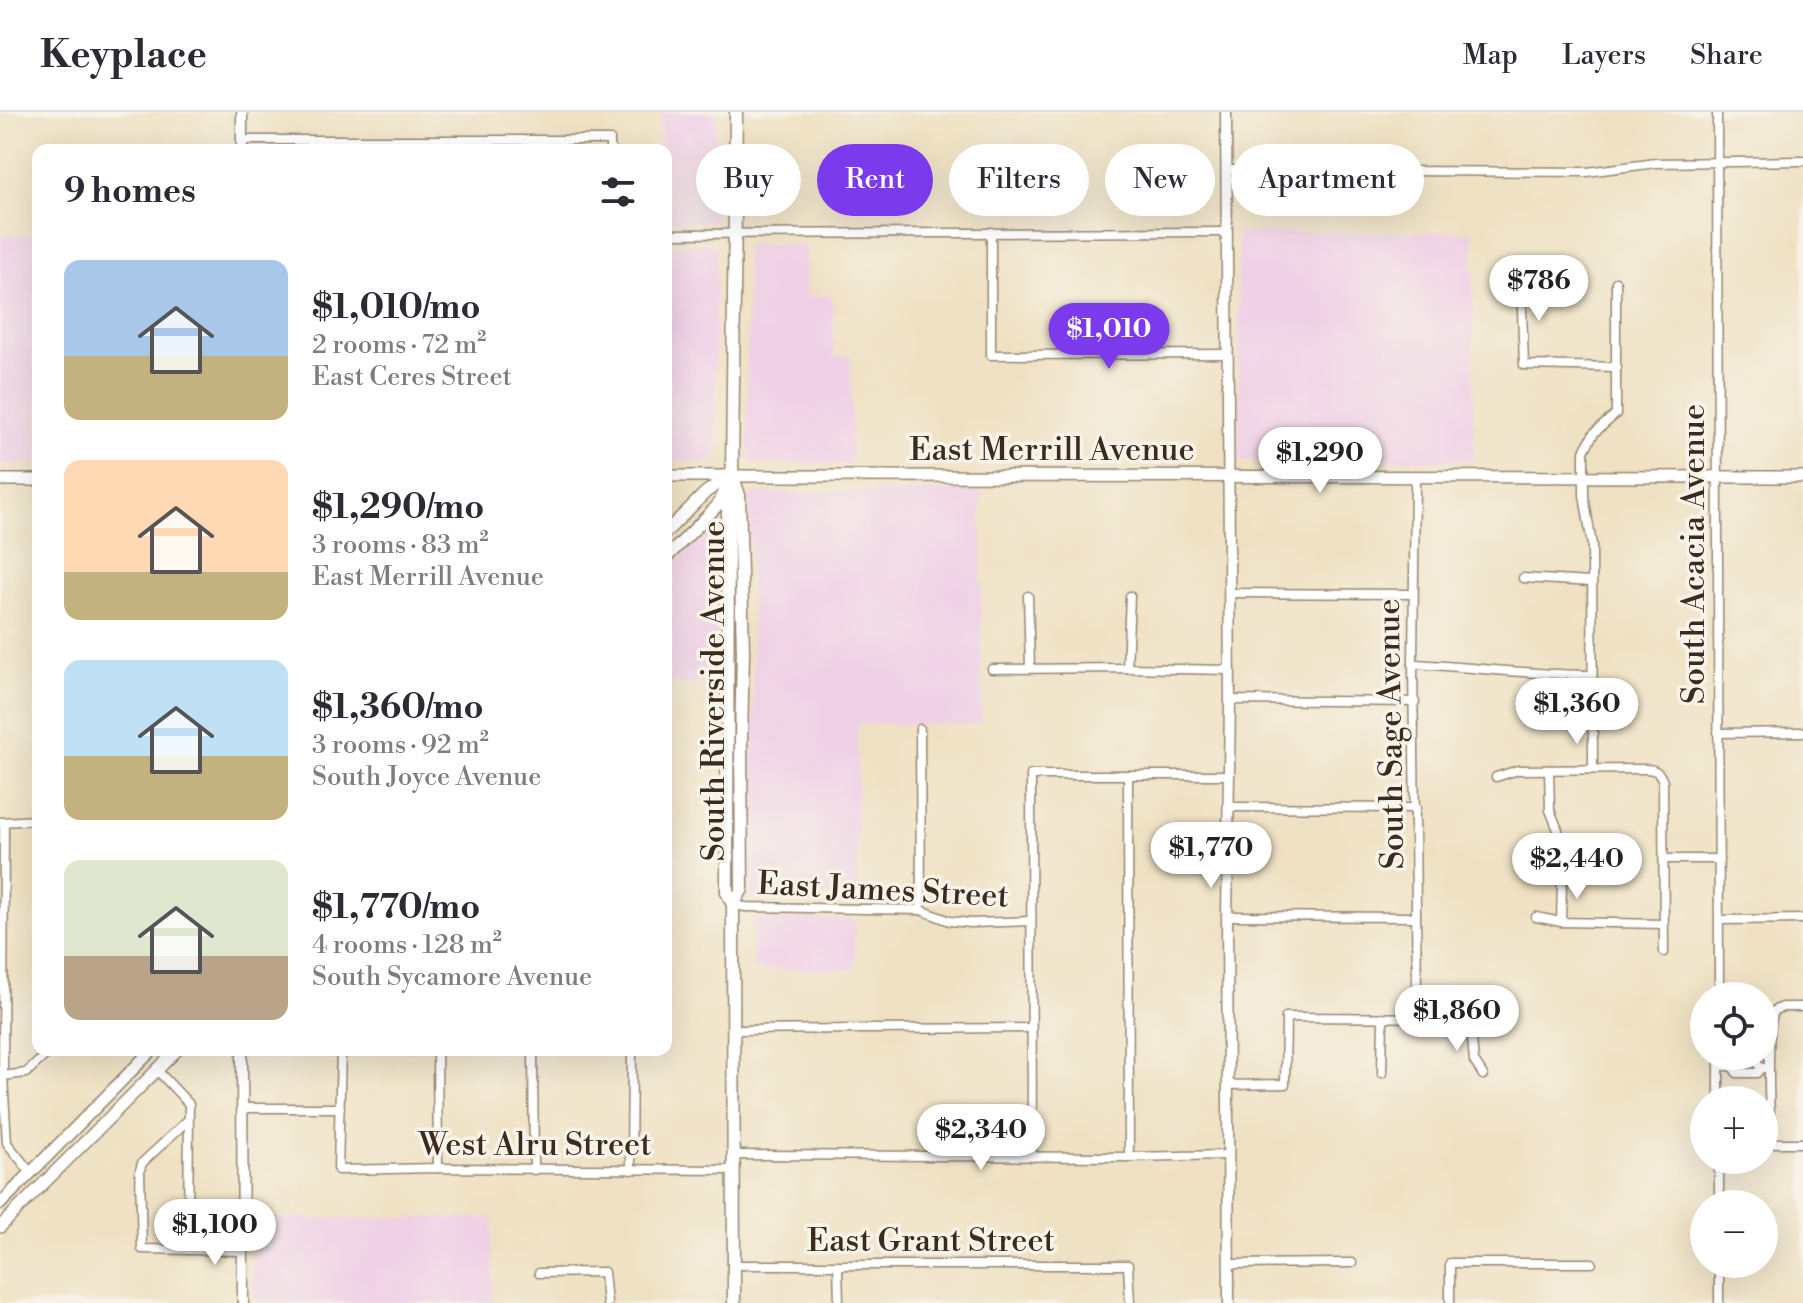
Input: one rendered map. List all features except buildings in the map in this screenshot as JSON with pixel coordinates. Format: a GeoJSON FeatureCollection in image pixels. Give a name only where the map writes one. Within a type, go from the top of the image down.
{"type":"FeatureCollection","features":[{"type":"Feature","properties":{"kind":"main road","name":"South Riverside Avenue"},"geometry":{"type":"LineString","coordinates":[[734,1303],[733,905],[727,892],[727,526],[732,475],[736,112]]}},
{"type":"Feature","properties":{"kind":"main road","name":"South Riverside Avenue"},"geometry":{"type":"LineString","coordinates":[[732,475],[739,495],[743,652],[742,889],[733,905]]}},
{"type":"Feature","properties":{"kind":"main road"},"geometry":{"type":"LineString","coordinates":[[672,552],[717,506],[732,475]]}},
{"type":"Feature","properties":{"kind":"main road"},"geometry":{"type":"LineString","coordinates":[[672,526],[706,492],[732,475]]}},
{"type":"Feature","properties":{"kind":"main road","name":"East Merrill Avenue"},"geometry":{"type":"LineString","coordinates":[[672,476],[1803,477]]}},
{"type":"Feature","properties":{"kind":"main road"},"geometry":{"type":"LineString","coordinates":[[0,480],[32,480]]}},
{"type":"Feature","properties":{"kind":"main road"},"geometry":{"type":"LineString","coordinates":[[696,528],[717,521],[727,526]]}},
{"type":"Feature","properties":{"kind":"main road"},"geometry":{"type":"LineString","coordinates":[[0,1204],[146,1056]]}},
{"type":"Feature","properties":{"kind":"main road"},"geometry":{"type":"LineString","coordinates":[[0,1227],[171,1056]]}},
{"type":"Feature","properties":{"kind":"street"},"geometry":{"type":"LineString","coordinates":[[242,112],[242,144]]}},
{"type":"Feature","properties":{"kind":"street"},"geometry":{"type":"LineString","coordinates":[[1226,112],[1230,670],[1227,916],[1229,1303]]}},
{"type":"Feature","properties":{"kind":"street","name":"South Acacia Avenue"},"geometry":{"type":"LineString","coordinates":[[1717,112],[1719,982]]}},
{"type":"Feature","properties":{"kind":"street"},"geometry":{"type":"LineString","coordinates":[[316,144],[610,140],[610,144]]}},
{"type":"Feature","properties":{"kind":"street"},"geometry":{"type":"LineString","coordinates":[[1226,170],[1587,172],[1656,163],[1803,161]]}},
{"type":"Feature","properties":{"kind":"street"},"geometry":{"type":"LineString","coordinates":[[991,232],[991,355],[1227,354]]}},
{"type":"Feature","properties":{"kind":"street"},"geometry":{"type":"LineString","coordinates":[[672,234],[1226,232]]}},
{"type":"Feature","properties":{"kind":"street"},"geometry":{"type":"LineString","coordinates":[[1521,282],[1524,365],[1617,367]]}},
{"type":"Feature","properties":{"kind":"street"},"geometry":{"type":"LineString","coordinates":[[1593,769],[1592,545],[1584,495],[1584,451],[1594,433],[1616,414],[1616,282]]}},
{"type":"Feature","properties":{"kind":"street","name":"South Sage Avenue"},"geometry":{"type":"LineString","coordinates":[[1415,477],[1413,664],[1417,991]]}},
{"type":"Feature","properties":{"kind":"street"},"geometry":{"type":"LineString","coordinates":[[1523,578],[1591,582]]}},
{"type":"Feature","properties":{"kind":"street"},"geometry":{"type":"LineString","coordinates":[[1229,593],[1413,594]]}},
{"type":"Feature","properties":{"kind":"street"},"geometry":{"type":"LineString","coordinates":[[1028,596],[1030,668]]}},
{"type":"Feature","properties":{"kind":"street"},"geometry":{"type":"LineString","coordinates":[[1127,668],[1130,596]]}},
{"type":"Feature","properties":{"kind":"street"},"geometry":{"type":"LineString","coordinates":[[1413,664],[1591,675]]}},
{"type":"Feature","properties":{"kind":"street"},"geometry":{"type":"LineString","coordinates":[[992,669],[1230,670]]}},
{"type":"Feature","properties":{"kind":"street"},"geometry":{"type":"LineString","coordinates":[[1230,700],[1415,702]]}},
{"type":"Feature","properties":{"kind":"street"},"geometry":{"type":"LineString","coordinates":[[920,729],[921,910]]}},
{"type":"Feature","properties":{"kind":"street"},"geometry":{"type":"LineString","coordinates":[[1718,733],[1803,732]]}},
{"type":"Feature","properties":{"kind":"street"},"geometry":{"type":"LineString","coordinates":[[1496,777],[1518,770],[1654,769],[1661,774],[1664,952]]}},
{"type":"Feature","properties":{"kind":"street"},"geometry":{"type":"LineString","coordinates":[[1549,770],[1550,810],[1558,830]]}},
{"type":"Feature","properties":{"kind":"street"},"geometry":{"type":"LineString","coordinates":[[1032,1157],[1031,775],[1229,775]]}},
{"type":"Feature","properties":{"kind":"street"},"geometry":{"type":"LineString","coordinates":[[1128,775],[1129,1157]]}},
{"type":"Feature","properties":{"kind":"street"},"geometry":{"type":"LineString","coordinates":[[1229,807],[1416,808]]}},
{"type":"Feature","properties":{"kind":"street"},"geometry":{"type":"LineString","coordinates":[[31,1173],[7,1143],[3,1076],[2,822],[32,820]]}},
{"type":"Feature","properties":{"kind":"street"},"geometry":{"type":"LineString","coordinates":[[1664,859],[1719,859]]}},
{"type":"Feature","properties":{"kind":"street"},"geometry":{"type":"LineString","coordinates":[[1561,922],[1562,883],[1571,871]]}},
{"type":"Feature","properties":{"kind":"street","name":"East James Street"},"geometry":{"type":"LineString","coordinates":[[733,905],[921,910],[950,921],[971,923],[1031,921]]}},
{"type":"Feature","properties":{"kind":"street"},"geometry":{"type":"LineString","coordinates":[[1227,916],[1416,917]]}},
{"type":"Feature","properties":{"kind":"street"},"geometry":{"type":"LineString","coordinates":[[1536,917],[1561,922],[1664,924]]}},
{"type":"Feature","properties":{"kind":"street"},"geometry":{"type":"LineString","coordinates":[[1719,920],[1803,919]]}},
{"type":"Feature","properties":{"kind":"street"},"geometry":{"type":"LineString","coordinates":[[1778,1009],[1803,1007]]}},
{"type":"Feature","properties":{"kind":"street"},"geometry":{"type":"LineString","coordinates":[[1228,1085],[1285,1084],[1286,1017],[1470,1018],[1474,1061],[1483,1075]]}},
{"type":"Feature","properties":{"kind":"street"},"geometry":{"type":"LineString","coordinates":[[1382,1073],[1383,1017]]}},
{"type":"Feature","properties":{"kind":"street"},"geometry":{"type":"LineString","coordinates":[[732,1030],[1030,1028]]}},
{"type":"Feature","properties":{"kind":"street"},"geometry":{"type":"LineString","coordinates":[[3,1076],[26,1073],[44,1056]]}},
{"type":"Feature","properties":{"kind":"street"},"geometry":{"type":"LineString","coordinates":[[242,1056],[243,1303]]}},
{"type":"Feature","properties":{"kind":"street"},"geometry":{"type":"LineString","coordinates":[[242,1108],[340,1108],[341,1056]]}},
{"type":"Feature","properties":{"kind":"street"},"geometry":{"type":"LineString","coordinates":[[437,1056],[438,1168]]}},
{"type":"Feature","properties":{"kind":"street"},"geometry":{"type":"LineString","coordinates":[[533,1056],[534,1170]]}},
{"type":"Feature","properties":{"kind":"street"},"geometry":{"type":"LineString","coordinates":[[631,1170],[632,1056]]}},
{"type":"Feature","properties":{"kind":"street"},"geometry":{"type":"LineString","coordinates":[[157,1070],[189,1104],[188,1250]]}},
{"type":"Feature","properties":{"kind":"street"},"geometry":{"type":"LineString","coordinates":[[1735,1070],[1737,1073],[1757,1073],[1762,1070]]}},
{"type":"Feature","properties":{"kind":"street","name":"West Alru Street"},"geometry":{"type":"LineString","coordinates":[[340,1108],[338,1170],[733,1170]]}},
{"type":"Feature","properties":{"kind":"street"},"geometry":{"type":"LineString","coordinates":[[188,1120],[142,1163],[142,1249],[243,1246]]}},
{"type":"Feature","properties":{"kind":"street"},"geometry":{"type":"LineString","coordinates":[[1778,1143],[1803,1143]]}},
{"type":"Feature","properties":{"kind":"street"},"geometry":{"type":"LineString","coordinates":[[733,1155],[1228,1155]]}},
{"type":"Feature","properties":{"kind":"street"},"geometry":{"type":"LineString","coordinates":[[188,1240],[243,1246]]}},
{"type":"Feature","properties":{"kind":"street"},"geometry":{"type":"LineString","coordinates":[[1229,1264],[1352,1263]]}},
{"type":"Feature","properties":{"kind":"street"},"geometry":{"type":"LineString","coordinates":[[1450,1303],[1450,1263],[1592,1263]]}},
{"type":"Feature","properties":{"kind":"street","name":"East Grant Street"},"geometry":{"type":"LineString","coordinates":[[734,1265],[1128,1265],[1130,1303]]}},
{"type":"Feature","properties":{"kind":"street"},"geometry":{"type":"LineString","coordinates":[[838,1266],[839,1303]]}},
{"type":"Feature","properties":{"kind":"street"},"geometry":{"type":"LineString","coordinates":[[539,1273],[604,1272],[607,1303]]}},
{"type":"Feature","properties":{"kind":"street"},"geometry":{"type":"LineString","coordinates":[[1719,1278],[1719,1303]]}},
{"type":"Feature","properties":{"kind":"shaded area"},"geometry":{"type":"Polygon","coordinates":[[[661,112],[716,112],[716,144],[696,144],[696,216],[715,216],[715,222],[672,222],[672,144],[661,144],[661,112]]]}},
{"type":"Feature","properties":{"kind":"shaded area"},"geometry":{"type":"Polygon","coordinates":[[[1238,232],[1473,232],[1474,460],[1239,461],[1238,232]]]}},
{"type":"Feature","properties":{"kind":"shaded area"},"geometry":{"type":"Polygon","coordinates":[[[0,235],[32,235],[32,464],[0,464],[0,235]]]}},
{"type":"Feature","properties":{"kind":"shaded area"},"geometry":{"type":"Polygon","coordinates":[[[749,244],[806,244],[806,296],[833,296],[833,356],[851,356],[851,464],[755,464],[748,459],[746,248],[749,244]]]}},
{"type":"Feature","properties":{"kind":"shaded area"},"geometry":{"type":"Polygon","coordinates":[[[672,245],[716,246],[716,459],[711,462],[672,462],[672,245]]]}},
{"type":"Feature","properties":{"kind":"shaded area"},"geometry":{"type":"Polygon","coordinates":[[[981,490],[982,724],[858,724],[857,896],[753,896],[751,751],[754,746],[749,497],[753,493],[981,490]]]}},
{"type":"Feature","properties":{"kind":"shaded area"},"geometry":{"type":"Polygon","coordinates":[[[710,528],[719,532],[717,586],[714,590],[717,664],[714,684],[672,684],[672,567],[710,528]]]}},
{"type":"Feature","properties":{"kind":"shaded area"},"geometry":{"type":"Polygon","coordinates":[[[752,919],[855,919],[855,970],[753,969],[752,919]]]}},
{"type":"Feature","properties":{"kind":"shaded area"},"geometry":{"type":"Polygon","coordinates":[[[255,1218],[492,1218],[493,1303],[255,1303],[255,1218]]]}}]}
